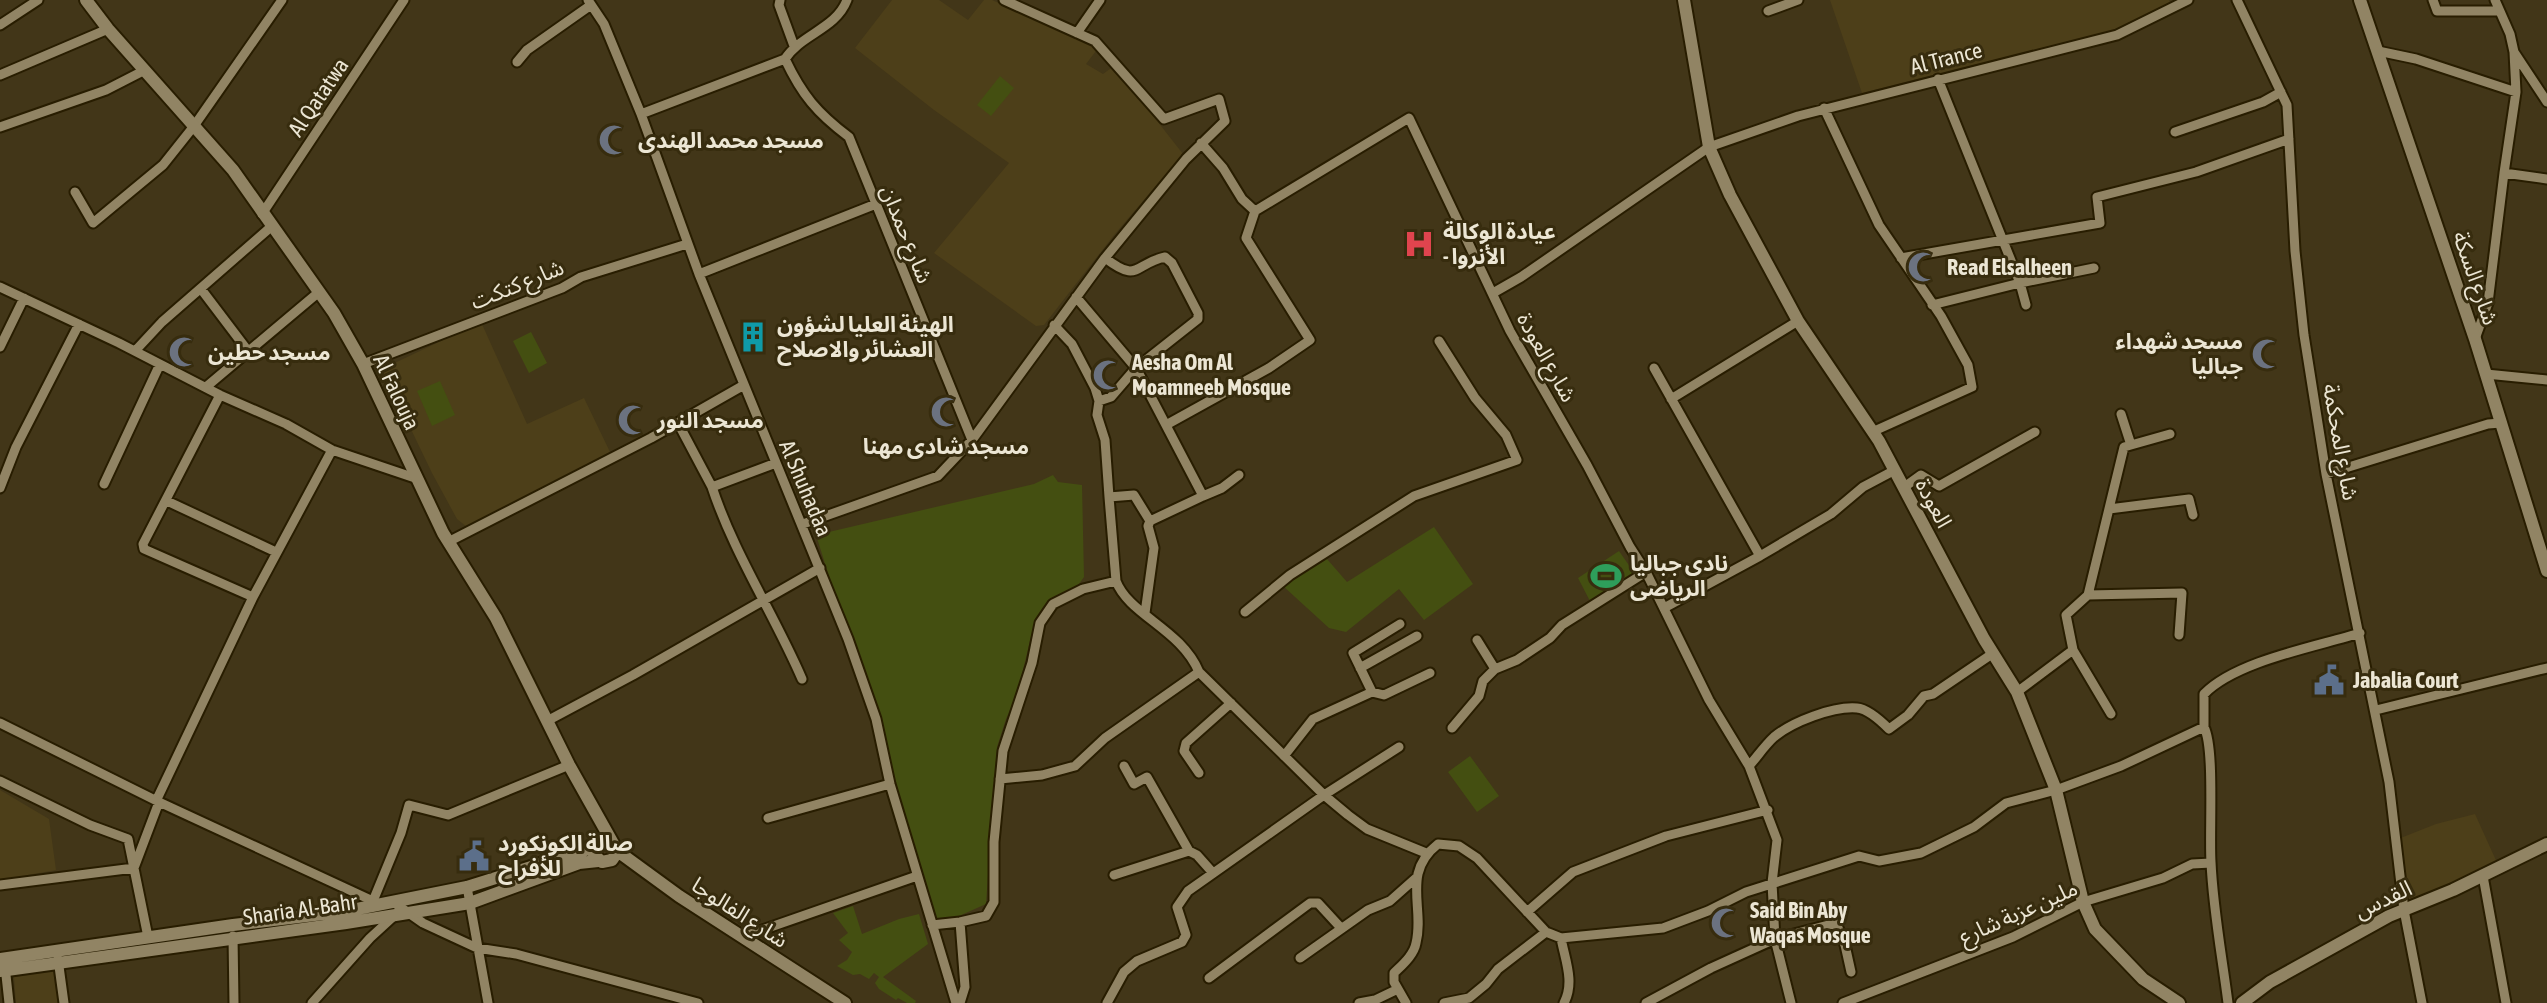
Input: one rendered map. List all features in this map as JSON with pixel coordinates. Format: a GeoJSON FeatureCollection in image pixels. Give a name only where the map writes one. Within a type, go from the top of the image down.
{"type":"FeatureCollection","features":[{"type":"Feature","properties":{"kind":"main road","name":"Al Falouja"},"geometry":{"type":"LineString","coordinates":[[86,0],[233,170],[319,292],[363,364],[448,542],[496,618],[613,846]]}},
{"type":"Feature","properties":{"kind":"main road","name":"العودة"},"geometry":{"type":"LineString","coordinates":[[1684,0],[1709,147],[1730,195],[1798,321],[1895,470],[1992,654],[2017,692],[2056,790],[2083,902],[2095,929],[2143,979],[2179,1003]]}},
{"type":"Feature","properties":{"kind":"main road","name":"شارع السكة"},"geometry":{"type":"LineString","coordinates":[[2360,0],[2475,339],[2547,571]]}},
{"type":"Feature","properties":{"kind":"main road"},"geometry":{"type":"LineString","coordinates":[[603,841],[613,846],[612,860],[605,863],[597,854],[603,841]]}},
{"type":"Feature","properties":{"kind":"main road","name":"القدس"},"geometry":{"type":"LineString","coordinates":[[2242,1003],[2297,966],[2404,910],[2547,844]]}},
{"type":"Feature","properties":{"kind":"main road","name":"شارع الفالوجا"},"geometry":{"type":"LineString","coordinates":[[613,846],[742,937],[845,1003]]}},
{"type":"Feature","properties":{"kind":"main road","name":"Sharia Al-Bahr"},"geometry":{"type":"LineString","coordinates":[[57,957],[148,937],[233,932],[372,904],[398,910],[467,887],[597,854]]}},
{"type":"Feature","properties":{"kind":"main road","name":"Sharia Al-Bahr"},"geometry":{"type":"LineString","coordinates":[[2,965],[398,910],[470,903],[597,854]]}},
{"type":"Feature","properties":{"kind":"street"},"geometry":{"type":"LineString","coordinates":[[0,25],[38,0]]}},
{"type":"Feature","properties":{"kind":"street"},"geometry":{"type":"LineString","coordinates":[[75,192],[93,223],[163,165],[282,0]]}},
{"type":"Feature","properties":{"kind":"street","name":"Al Qatatwa"},"geometry":{"type":"LineString","coordinates":[[262,214],[404,0]]}},
{"type":"Feature","properties":{"kind":"street"},"geometry":{"type":"LineString","coordinates":[[780,0],[779,5],[794,46]]}},
{"type":"Feature","properties":{"kind":"street"},"geometry":{"type":"LineString","coordinates":[[641,114],[785,59],[794,46],[836,17],[847,0]]}},
{"type":"Feature","properties":{"kind":"street"},"geometry":{"type":"LineString","coordinates":[[803,524],[938,476],[972,440],[1105,258],[1201,143],[1225,121],[1219,99],[1164,119],[1095,41],[1004,0]]}},
{"type":"Feature","properties":{"kind":"street"},"geometry":{"type":"LineString","coordinates":[[1077,33],[1100,0]]}},
{"type":"Feature","properties":{"kind":"street"},"geometry":{"type":"LineString","coordinates":[[1768,11],[1798,0]]}},
{"type":"Feature","properties":{"kind":"street","name":"Al Trance"},"geometry":{"type":"LineString","coordinates":[[1493,293],[1521,277],[1709,147],[1769,124],[1824,108],[2117,35],[2188,0]]}},
{"type":"Feature","properties":{"kind":"street","name":"شارع المحكمة"},"geometry":{"type":"LineString","coordinates":[[2237,0],[2287,105],[2301,313],[2326,474],[2389,782],[2404,910],[2422,1003]]}},
{"type":"Feature","properties":{"kind":"street"},"geometry":{"type":"LineString","coordinates":[[2433,0],[2437,11],[2497,3],[2514,52],[2516,92],[2488,303],[2475,339]]}},
{"type":"Feature","properties":{"kind":"street"},"geometry":{"type":"LineString","coordinates":[[517,62],[527,50],[589,2]]}},
{"type":"Feature","properties":{"kind":"street","name":"Al Shuhadaa"},"geometry":{"type":"LineString","coordinates":[[589,2],[604,24],[641,114],[687,244],[803,524],[876,719],[890,784],[958,1003]]}},
{"type":"Feature","properties":{"kind":"street"},"geometry":{"type":"LineString","coordinates":[[0,75],[108,29]]}},
{"type":"Feature","properties":{"kind":"street"},"geometry":{"type":"LineString","coordinates":[[2378,51],[2416,59],[2516,92]]}},
{"type":"Feature","properties":{"kind":"street"},"geometry":{"type":"LineString","coordinates":[[2514,52],[2547,102]]}},
{"type":"Feature","properties":{"kind":"street","name":"شارع حمدان"},"geometry":{"type":"LineString","coordinates":[[785,59],[795,80],[821,116],[849,137],[972,440]]}},
{"type":"Feature","properties":{"kind":"street"},"geometry":{"type":"LineString","coordinates":[[0,127],[106,90],[145,70]]}},
{"type":"Feature","properties":{"kind":"street"},"geometry":{"type":"LineString","coordinates":[[1938,79],[2026,305]]}},
{"type":"Feature","properties":{"kind":"street"},"geometry":{"type":"LineString","coordinates":[[2175,132],[2263,102],[2281,92]]}},
{"type":"Feature","properties":{"kind":"street"},"geometry":{"type":"LineString","coordinates":[[1824,108],[1879,225],[1941,316],[1968,365],[1972,387],[1872,432]]}},
{"type":"Feature","properties":{"kind":"street","name":"شارع العودة"},"geometry":{"type":"LineString","coordinates":[[1255,211],[1409,118],[1510,331],[1646,572],[1709,700],[1749,766],[1768,810],[1777,840],[1772,883],[1775,939],[1791,1003]]}},
{"type":"Feature","properties":{"kind":"street"},"geometry":{"type":"LineString","coordinates":[[1901,258],[2100,223],[2097,197],[2196,172],[2289,139]]}},
{"type":"Feature","properties":{"kind":"street"},"geometry":{"type":"LineString","coordinates":[[1166,425],[1269,368],[1310,340],[1246,238],[1255,211],[1242,199],[1223,168],[1201,143]]}},
{"type":"Feature","properties":{"kind":"street"},"geometry":{"type":"LineString","coordinates":[[2504,173],[2547,179]]}},
{"type":"Feature","properties":{"kind":"street"},"geometry":{"type":"LineString","coordinates":[[699,274],[876,204]]}},
{"type":"Feature","properties":{"kind":"street"},"geometry":{"type":"LineString","coordinates":[[135,351],[162,322],[272,226]]}},
{"type":"Feature","properties":{"kind":"street","name":"شارع كتكت"},"geometry":{"type":"LineString","coordinates":[[363,364],[562,288],[581,277],[687,244]]}},
{"type":"Feature","properties":{"kind":"street"},"geometry":{"type":"LineString","coordinates":[[1099,401],[1111,397],[1136,368],[1196,322],[1198,313],[1172,263],[1165,257],[1133,272],[1122,271],[1105,258]]}},
{"type":"Feature","properties":{"kind":"street"},"geometry":{"type":"LineString","coordinates":[[1932,305],[2094,268]]}},
{"type":"Feature","properties":{"kind":"street"},"geometry":{"type":"LineString","coordinates":[[0,287],[286,424],[332,450],[415,478]]}},
{"type":"Feature","properties":{"kind":"street"},"geometry":{"type":"LineString","coordinates":[[201,289],[248,351]]}},
{"type":"Feature","properties":{"kind":"street"},"geometry":{"type":"LineString","coordinates":[[206,387],[319,292]]}},
{"type":"Feature","properties":{"kind":"street"},"geometry":{"type":"LineString","coordinates":[[1076,297],[1136,368],[1203,496]]}},
{"type":"Feature","properties":{"kind":"street"},"geometry":{"type":"LineString","coordinates":[[0,347],[24,298]]}},
{"type":"Feature","properties":{"kind":"street"},"geometry":{"type":"LineString","coordinates":[[1671,399],[1798,321]]}},
{"type":"Feature","properties":{"kind":"street"},"geometry":{"type":"LineString","coordinates":[[0,488],[16,447],[79,324]]}},
{"type":"Feature","properties":{"kind":"street"},"geometry":{"type":"LineString","coordinates":[[1054,325],[1072,344],[1099,401],[1097,415],[1105,440],[1116,581],[1121,594],[1189,653],[1199,672],[1324,795],[1367,829],[1426,853]]}},
{"type":"Feature","properties":{"kind":"street"},"geometry":{"type":"LineString","coordinates":[[1245,612],[1290,575],[1414,496],[1517,460],[1506,435],[1475,398],[1439,341]]}},
{"type":"Feature","properties":{"kind":"street"},"geometry":{"type":"LineString","coordinates":[[104,484],[160,364]]}},
{"type":"Feature","properties":{"kind":"street"},"geometry":{"type":"LineString","coordinates":[[1654,368],[1760,556]]}},
{"type":"Feature","properties":{"kind":"street"},"geometry":{"type":"LineString","coordinates":[[2486,374],[2547,380]]}},
{"type":"Feature","properties":{"kind":"street"},"geometry":{"type":"LineString","coordinates":[[448,542],[678,423],[744,385]]}},
{"type":"Feature","properties":{"kind":"street"},"geometry":{"type":"LineString","coordinates":[[220,395],[143,544],[144,549],[253,597]]}},
{"type":"Feature","properties":{"kind":"street"},"geometry":{"type":"LineString","coordinates":[[2121,414],[2131,445]]}},
{"type":"Feature","properties":{"kind":"street"},"geometry":{"type":"LineString","coordinates":[[678,423],[712,487],[723,521],[802,679]]}},
{"type":"Feature","properties":{"kind":"street"},"geometry":{"type":"LineString","coordinates":[[2326,474],[2488,424],[2501,423]]}},
{"type":"Feature","properties":{"kind":"street"},"geometry":{"type":"LineString","coordinates":[[1903,488],[1921,475],[1939,486],[2035,432]]}},
{"type":"Feature","properties":{"kind":"street"},"geometry":{"type":"LineString","coordinates":[[2111,714],[2073,650],[2066,615],[2088,595],[2124,447],[2170,434]]}},
{"type":"Feature","properties":{"kind":"street"},"geometry":{"type":"LineString","coordinates":[[134,868],[158,801],[253,597],[332,450]]}},
{"type":"Feature","properties":{"kind":"street"},"geometry":{"type":"LineString","coordinates":[[712,487],[776,463]]}},
{"type":"Feature","properties":{"kind":"street"},"geometry":{"type":"LineString","coordinates":[[1664,608],[1831,514],[1863,487],[1895,470]]}},
{"type":"Feature","properties":{"kind":"street"},"geometry":{"type":"LineString","coordinates":[[1145,613],[1154,548],[1148,526],[1150,521],[1222,488],[1239,475]]}},
{"type":"Feature","properties":{"kind":"street"},"geometry":{"type":"LineString","coordinates":[[1109,497],[1134,495],[1150,521]]}},
{"type":"Feature","properties":{"kind":"street"},"geometry":{"type":"LineString","coordinates":[[2109,509],[2189,499],[2193,515]]}},
{"type":"Feature","properties":{"kind":"street"},"geometry":{"type":"LineString","coordinates":[[167,501],[276,552]]}},
{"type":"Feature","properties":{"kind":"street"},"geometry":{"type":"LineString","coordinates":[[547,721],[820,568]]}},
{"type":"Feature","properties":{"kind":"street"},"geometry":{"type":"LineString","coordinates":[[1452,728],[1479,696],[1483,681],[1495,669],[1517,660],[1550,638],[1574,616],[1646,572]]}},
{"type":"Feature","properties":{"kind":"street"},"geometry":{"type":"LineString","coordinates":[[932,925],[986,916],[994,902],[994,842],[1003,751],[1032,663],[1040,623],[1053,604],[1083,589],[1116,581]]}},
{"type":"Feature","properties":{"kind":"street"},"geometry":{"type":"LineString","coordinates":[[2088,595],[2182,593],[2179,635]]}},
{"type":"Feature","properties":{"kind":"street"},"geometry":{"type":"LineString","coordinates":[[1372,692],[1353,653],[1400,624]]}},
{"type":"Feature","properties":{"kind":"street"},"geometry":{"type":"LineString","coordinates":[[2228,1003],[2211,863],[2204,694],[2211,686],[2242,669],[2360,633]]}},
{"type":"Feature","properties":{"kind":"street"},"geometry":{"type":"LineString","coordinates":[[1360,668],[1417,636]]}},
{"type":"Feature","properties":{"kind":"street"},"geometry":{"type":"LineString","coordinates":[[1477,640],[1495,669]]}},
{"type":"Feature","properties":{"kind":"street"},"geometry":{"type":"LineString","coordinates":[[2017,692],[2073,650]]}},
{"type":"Feature","properties":{"kind":"street"},"geometry":{"type":"LineString","coordinates":[[1749,766],[1775,736],[1817,715],[1857,708],[1889,729],[1908,715],[1924,696],[1933,694],[1992,654]]}},
{"type":"Feature","properties":{"kind":"street"},"geometry":{"type":"LineString","coordinates":[[2376,710],[2547,668]]}},
{"type":"Feature","properties":{"kind":"street"},"geometry":{"type":"LineString","coordinates":[[1000,779],[1042,775],[1075,766],[1105,738],[1199,672]]}},
{"type":"Feature","properties":{"kind":"street"},"geometry":{"type":"LineString","coordinates":[[1284,756],[1313,719],[1372,692],[1384,695],[1430,673]]}},
{"type":"Feature","properties":{"kind":"street"},"geometry":{"type":"LineString","coordinates":[[1199,773],[1184,751],[1186,743],[1231,703]]}},
{"type":"Feature","properties":{"kind":"street"},"geometry":{"type":"LineString","coordinates":[[0,723],[372,904],[409,805],[448,815],[569,765]]}},
{"type":"Feature","properties":{"kind":"street"},"geometry":{"type":"LineString","coordinates":[[1406,1003],[1394,982],[1394,973],[1416,945],[1417,877],[1426,853],[1438,844],[1459,846],[1477,858],[1546,932],[1561,938],[1663,928],[1772,883],[1859,856],[1879,861],[1921,853],[1974,827],[2006,803],[2056,790],[2121,766],[2204,727]]}},
{"type":"Feature","properties":{"kind":"street"},"geometry":{"type":"LineString","coordinates":[[1107,1003],[1124,972],[1137,961],[1182,942],[1186,935],[1177,907],[1188,891],[1324,795],[1399,747]]}},
{"type":"Feature","properties":{"kind":"street"},"geometry":{"type":"LineString","coordinates":[[1124,766],[1134,784],[1147,777],[1189,851],[1197,855],[1213,873]]}},
{"type":"Feature","properties":{"kind":"street"},"geometry":{"type":"LineString","coordinates":[[0,781],[90,825],[128,839],[148,937]]}},
{"type":"Feature","properties":{"kind":"street"},"geometry":{"type":"LineString","coordinates":[[768,818],[890,784]]}},
{"type":"Feature","properties":{"kind":"street"},"geometry":{"type":"LineString","coordinates":[[1527,912],[1573,872],[1666,836],[1768,810]]}},
{"type":"Feature","properties":{"kind":"street"},"geometry":{"type":"LineString","coordinates":[[1114,875],[1189,851]]}},
{"type":"Feature","properties":{"kind":"street","name":"ملين عزبة شارع"},"geometry":{"type":"LineString","coordinates":[[1843,1003],[2013,937],[2083,902],[2163,878],[2192,864],[2211,863]]}},
{"type":"Feature","properties":{"kind":"street"},"geometry":{"type":"LineString","coordinates":[[0,885],[134,868]]}},
{"type":"Feature","properties":{"kind":"street"},"geometry":{"type":"LineString","coordinates":[[742,937],[917,876]]}},
{"type":"Feature","properties":{"kind":"street"},"geometry":{"type":"LineString","coordinates":[[2483,876],[2506,1003]]}},
{"type":"Feature","properties":{"kind":"street"},"geometry":{"type":"LineString","coordinates":[[1300,958],[1368,910],[1390,901],[1417,877]]}},
{"type":"Feature","properties":{"kind":"street"},"geometry":{"type":"LineString","coordinates":[[467,887],[488,1003]]}},
{"type":"Feature","properties":{"kind":"street"},"geometry":{"type":"LineString","coordinates":[[1209,978],[1310,903],[1318,903],[1341,928]]}},
{"type":"Feature","properties":{"kind":"street"},"geometry":{"type":"LineString","coordinates":[[312,1003],[398,910],[477,948],[516,954],[698,1003]]}},
{"type":"Feature","properties":{"kind":"street"},"geometry":{"type":"LineString","coordinates":[[958,1003],[965,987],[960,922]]}},
{"type":"Feature","properties":{"kind":"street"},"geometry":{"type":"LineString","coordinates":[[1646,1003],[1711,968],[1775,939],[1836,923],[1851,972]]}},
{"type":"Feature","properties":{"kind":"street"},"geometry":{"type":"LineString","coordinates":[[233,932],[234,1003]]}},
{"type":"Feature","properties":{"kind":"street"},"geometry":{"type":"LineString","coordinates":[[1444,1003],[1469,998],[1498,969],[1546,932]]}},
{"type":"Feature","properties":{"kind":"street"},"geometry":{"type":"LineString","coordinates":[[1561,938],[1570,979],[1570,992],[1564,1003]]}},
{"type":"Feature","properties":{"kind":"street"},"geometry":{"type":"LineString","coordinates":[[57,957],[64,1003]]}},
{"type":"Feature","properties":{"kind":"street"},"geometry":{"type":"LineString","coordinates":[[2,965],[9,1003]]}},
{"type":"Feature","properties":{"kind":"street"},"geometry":{"type":"LineString","coordinates":[[1359,1003],[1375,1000],[1398,989]]}},
{"type":"Feature","properties":{"kind":"shaded area"},"geometry":{"type":"Polygon","coordinates":[[[892,0],[939,0],[968,20],[984,0],[992,0],[1099,47],[1086,64],[1103,74],[1114,66],[1183,154],[1114,235],[1044,325],[1036,326],[934,253],[1009,163],[934,110],[855,48],[892,0]]]}},
{"type":"Feature","properties":{"kind":"shaded area"},"geometry":{"type":"Polygon","coordinates":[[[1830,0],[2169,0],[2170,3],[2114,30],[1862,93],[1830,0]]]}},
{"type":"Feature","properties":{"kind":"shaded area"},"geometry":{"type":"Polygon","coordinates":[[[481,322],[527,424],[584,398],[610,452],[467,527],[457,519],[432,473],[382,369],[481,322]]]}},
{"type":"Feature","properties":{"kind":"shaded area"},"geometry":{"type":"Polygon","coordinates":[[[0,790],[49,819],[56,870],[0,880],[0,790]]]}},
{"type":"Feature","properties":{"kind":"shaded area"},"geometry":{"type":"Polygon","coordinates":[[[2475,814],[2499,867],[2408,907],[2393,841],[2436,824],[2475,814]]]}},
{"type":"Feature","properties":{"kind":"shaded area"},"geometry":{"type":"Polygon","coordinates":[[[59,970],[61,1003],[16,1003],[14,977],[59,970]]]}},
{"type":"Feature","properties":{"kind":"green space"},"geometry":{"type":"Polygon","coordinates":[[[1000,76],[1014,88],[991,116],[977,105],[1000,76]]]}},
{"type":"Feature","properties":{"kind":"green space"},"geometry":{"type":"Polygon","coordinates":[[[531,332],[547,363],[529,373],[513,341],[531,332]]]}},
{"type":"Feature","properties":{"kind":"green space"},"geometry":{"type":"Polygon","coordinates":[[[440,381],[455,415],[432,426],[417,391],[440,381]]]}},
{"type":"Feature","properties":{"kind":"green space"},"geometry":{"type":"Polygon","coordinates":[[[1053,475],[1058,482],[1082,485],[1084,577],[1074,591],[1052,600],[1035,620],[1017,695],[997,747],[986,904],[959,916],[936,920],[890,784],[816,535],[1034,484],[1053,475]]]}},
{"type":"Feature","properties":{"kind":"green space"},"geometry":{"type":"Polygon","coordinates":[[[1434,527],[1473,584],[1424,620],[1399,589],[1346,632],[1329,628],[1283,586],[1327,559],[1347,582],[1434,527]]]}},
{"type":"Feature","properties":{"kind":"green space","name":"نادى جباليا الرياضى"},"geometry":{"type":"Polygon","coordinates":[[[1619,551],[1635,574],[1591,603],[1578,578],[1619,551]]]}},
{"type":"Feature","properties":{"kind":"green space"},"geometry":{"type":"Polygon","coordinates":[[[1470,756],[1499,796],[1477,812],[1448,772],[1470,756]]]}},
{"type":"Feature","properties":{"kind":"green space"},"geometry":{"type":"Polygon","coordinates":[[[853,906],[862,934],[919,914],[928,944],[883,977],[915,1003],[896,1000],[879,989],[875,983],[879,977],[874,973],[869,979],[837,966],[847,960],[852,952],[839,940],[848,933],[833,913],[853,906]]]}},
{"type":"Feature","properties":{"kind":"place","name":"مسجد محمد الهندى"},"geometry":{"type":"Point","coordinates":[614,140]}},
{"type":"Feature","properties":{"kind":"place","name":"عيادة الوكالة - الأنروا"},"geometry":{"type":"Point","coordinates":[1419,244]}},
{"type":"Feature","properties":{"kind":"place","name":"Read Elsalheen"},"geometry":{"type":"Point","coordinates":[1923,267]}},
{"type":"Feature","properties":{"kind":"place","name":"الهيئة العليا لشؤون العشائر والاصلاح"},"geometry":{"type":"Point","coordinates":[753,337]}},
{"type":"Feature","properties":{"kind":"place","name":"مسجد حطين"},"geometry":{"type":"Point","coordinates":[184,352]}},
{"type":"Feature","properties":{"kind":"place","name":"مسجد شهداء جباليا"},"geometry":{"type":"Point","coordinates":[2267,354]}},
{"type":"Feature","properties":{"kind":"place","name":"Aesha Om Al Moamneeb Mosque"},"geometry":{"type":"Point","coordinates":[1108,375]}},
{"type":"Feature","properties":{"kind":"place","name":"مسجد شادى مهنا"},"geometry":{"type":"Point","coordinates":[946,412]}},
{"type":"Feature","properties":{"kind":"place","name":"مسجد النور"},"geometry":{"type":"Point","coordinates":[633,420]}},
{"type":"Feature","properties":{"kind":"place","name":"نادى جباليا الرياضى"},"geometry":{"type":"Point","coordinates":[1606,576]}},
{"type":"Feature","properties":{"kind":"place","name":"Jabalia Court"},"geometry":{"type":"Point","coordinates":[2329,680]}},
{"type":"Feature","properties":{"kind":"place","name":"صالة الكونكورد للأفراح"},"geometry":{"type":"Point","coordinates":[474,856]}},
{"type":"Feature","properties":{"kind":"place","name":"Said Bin Aby Waqas Mosque"},"geometry":{"type":"Point","coordinates":[1726,923]}}]}
